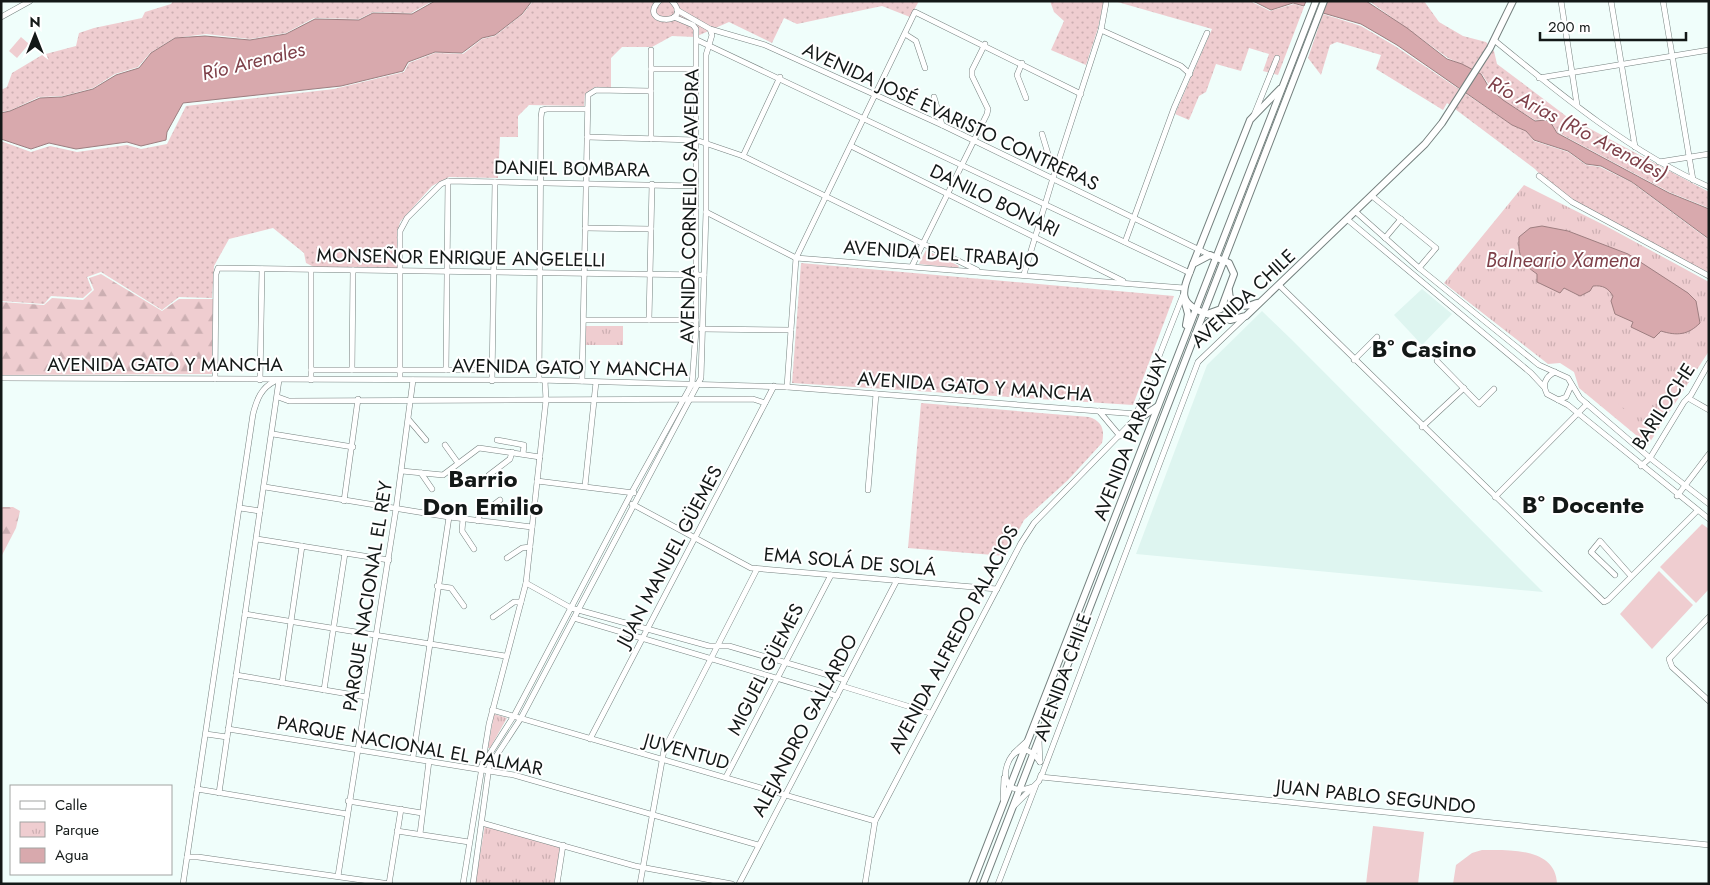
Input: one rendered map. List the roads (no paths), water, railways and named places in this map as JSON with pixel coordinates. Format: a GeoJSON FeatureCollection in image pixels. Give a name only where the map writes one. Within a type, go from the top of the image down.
{"type":"FeatureCollection","features":[{"type":"Feature","properties":{"kind":"main road","name":"AVENIDA PARAGUAY"},"geometry":{"type":"LineString","coordinates":[[983,884],[1193,340],[1205,314],[1299,56],[1316,1]]}},
{"type":"Feature","properties":{"kind":"main road","name":"AVENIDA PARAGUAY"},"geometry":{"type":"LineString","coordinates":[[972,884],[1184,342],[1213,256],[1284,84],[1324,1]]}},
{"type":"Feature","properties":{"kind":"main road"},"geometry":{"type":"LineString","coordinates":[[1494,40],[1513,1]]}},
{"type":"Feature","properties":{"kind":"main road","name":"AVENIDA CHILE"},"geometry":{"type":"LineString","coordinates":[[1246,316],[1425,144],[1451,108],[1494,40]]}},
{"type":"Feature","properties":{"kind":"main road"},"geometry":{"type":"LineString","coordinates":[[1184,342],[1188,314],[1184,295],[1198,248],[1253,116],[1284,84]]}},
{"type":"Feature","properties":{"kind":"main road"},"geometry":{"type":"LineString","coordinates":[[1193,264],[1213,256],[1229,263],[1233,271],[1229,290],[1221,309],[1205,314]]}},
{"type":"Feature","properties":{"kind":"main road"},"geometry":{"type":"LineString","coordinates":[[1229,290],[1230,298],[1241,306],[1252,305],[1268,295]]}},
{"type":"Feature","properties":{"kind":"main road"},"geometry":{"type":"LineString","coordinates":[[1184,295],[1195,309],[1205,314],[1235,320],[1246,316]]}},
{"type":"Feature","properties":{"kind":"main road"},"geometry":{"type":"LineString","coordinates":[[1193,340],[1206,324],[1222,318]]}},
{"type":"Feature","properties":{"kind":"main road"},"geometry":{"type":"LineString","coordinates":[[1130,425],[1158,406]]}},
{"type":"Feature","properties":{"kind":"main road"},"geometry":{"type":"LineString","coordinates":[[1137,414],[1146,413]]}},
{"type":"Feature","properties":{"kind":"street"},"geometry":{"type":"LineString","coordinates":[[1,17],[30,1]]}},
{"type":"Feature","properties":{"kind":"street"},"geometry":{"type":"LineString","coordinates":[[659,1],[655,7],[657,16],[665,21],[674,17],[693,25],[696,29],[697,40]]}},
{"type":"Feature","properties":{"kind":"street"},"geometry":{"type":"LineString","coordinates":[[1561,1],[1577,105]]}},
{"type":"Feature","properties":{"kind":"street"},"geometry":{"type":"LineString","coordinates":[[1611,1],[1634,147]]}},
{"type":"Feature","properties":{"kind":"street"},"geometry":{"type":"LineString","coordinates":[[1663,1],[1692,180]]}},
{"type":"Feature","properties":{"kind":"street"},"geometry":{"type":"LineString","coordinates":[[673,2],[676,10],[674,17]]}},
{"type":"Feature","properties":{"kind":"street"},"geometry":{"type":"LineString","coordinates":[[1024,274],[1037,237],[1052,178],[1101,30],[1106,2]]}},
{"type":"Feature","properties":{"kind":"street","name":"AVENIDA JOSÉ EVARISTO CONTRERAS"},"geometry":{"type":"LineString","coordinates":[[676,10],[710,29],[765,46],[942,125],[1213,256]]}},
{"type":"Feature","properties":{"kind":"street"},"geometry":{"type":"LineString","coordinates":[[788,387],[796,258],[915,12],[985,44],[1081,94]]}},
{"type":"Feature","properties":{"kind":"street","name":"AVENIDA CORNELIO SAAVEDRA"},"geometry":{"type":"LineString","coordinates":[[699,384],[703,329],[706,212],[706,55],[712,35],[710,29]]}},
{"type":"Feature","properties":{"kind":"street"},"geometry":{"type":"LineString","coordinates":[[1101,30],[1181,66],[1190,74]]}},
{"type":"Feature","properties":{"kind":"street"},"geometry":{"type":"LineString","coordinates":[[1125,242],[1174,108],[1207,33]]}},
{"type":"Feature","properties":{"kind":"street"},"geometry":{"type":"LineString","coordinates":[[905,34],[916,41],[925,68]]}},
{"type":"Feature","properties":{"kind":"street","name":"AVENIDA JOSÉ EVARISTO CONTRERAS"},"geometry":{"type":"LineString","coordinates":[[697,40],[780,77],[864,119],[1190,273]]}},
{"type":"Feature","properties":{"kind":"street","name":"AVENIDA CORNELIO SAAVEDRA"},"geometry":{"type":"LineString","coordinates":[[692,384],[696,330],[697,40]]}},
{"type":"Feature","properties":{"kind":"street"},"geometry":{"type":"LineString","coordinates":[[1494,40],[1540,78],[1634,147],[1658,162],[1709,187]]}},
{"type":"Feature","properties":{"kind":"street"},"geometry":{"type":"LineString","coordinates":[[912,266],[987,114],[988,109],[972,76],[972,70],[985,44]]}},
{"type":"Feature","properties":{"kind":"street"},"geometry":{"type":"LineString","coordinates":[[651,50],[651,139]]}},
{"type":"Feature","properties":{"kind":"street"},"geometry":{"type":"LineString","coordinates":[[1540,78],[1709,50]]}},
{"type":"Feature","properties":{"kind":"street"},"geometry":{"type":"LineString","coordinates":[[1253,116],[1276,58]]}},
{"type":"Feature","properties":{"kind":"street"},"geometry":{"type":"LineString","coordinates":[[1022,63],[1017,74],[1026,98]]}},
{"type":"Feature","properties":{"kind":"street"},"geometry":{"type":"LineString","coordinates":[[651,69],[696,69]]}},
{"type":"Feature","properties":{"kind":"street"},"geometry":{"type":"LineString","coordinates":[[743,156],[780,77]]}},
{"type":"Feature","properties":{"kind":"street"},"geometry":{"type":"LineString","coordinates":[[582,381],[588,95],[596,90],[651,91]]}},
{"type":"Feature","properties":{"kind":"street"},"geometry":{"type":"LineString","coordinates":[[934,97],[942,125]]}},
{"type":"Feature","properties":{"kind":"street"},"geometry":{"type":"LineString","coordinates":[[539,380],[542,110],[587,109]]}},
{"type":"Feature","properties":{"kind":"street"},"geometry":{"type":"LineString","coordinates":[[1042,134],[1049,157],[1058,161]]}},
{"type":"Feature","properties":{"kind":"street"},"geometry":{"type":"LineString","coordinates":[[587,137],[696,140],[706,142],[743,156],[922,245],[981,271]]}},
{"type":"Feature","properties":{"kind":"street","name":"DANILO BONARI"},"geometry":{"type":"LineString","coordinates":[[851,146],[1126,282]]}},
{"type":"Feature","properties":{"kind":"street"},"geometry":{"type":"LineString","coordinates":[[1658,162],[1709,154]]}},
{"type":"Feature","properties":{"kind":"street"},"geometry":{"type":"LineString","coordinates":[[1539,176],[1572,202],[1709,276]]}},
{"type":"Feature","properties":{"kind":"street"},"geometry":{"type":"LineString","coordinates":[[400,380],[400,231],[407,218],[434,189],[448,181]]}},
{"type":"Feature","properties":{"kind":"street"},"geometry":{"type":"LineString","coordinates":[[446,370],[448,181]]}},
{"type":"Feature","properties":{"kind":"street","name":"DANIEL BOMBARA"},"geometry":{"type":"LineString","coordinates":[[448,181],[695,186]]}},
{"type":"Feature","properties":{"kind":"street"},"geometry":{"type":"LineString","coordinates":[[492,380],[495,182]]}},
{"type":"Feature","properties":{"kind":"street"},"geometry":{"type":"LineString","coordinates":[[649,320],[652,184]]}},
{"type":"Feature","properties":{"kind":"street"},"geometry":{"type":"LineString","coordinates":[[1372,196],[1436,248],[1419,268]]}},
{"type":"Feature","properties":{"kind":"street","name":"AVENIDA DEL TRABAJO"},"geometry":{"type":"LineString","coordinates":[[706,212],[796,258],[1126,282],[1184,295]]}},
{"type":"Feature","properties":{"kind":"street"},"geometry":{"type":"LineString","coordinates":[[1356,212],[1419,268],[1539,365],[1564,374],[1575,392],[1587,404],[1650,458],[1709,504]]}},
{"type":"Feature","properties":{"kind":"street"},"geometry":{"type":"LineString","coordinates":[[1385,238],[1401,219]]}},
{"type":"Feature","properties":{"kind":"street"},"geometry":{"type":"LineString","coordinates":[[1348,220],[1531,373],[1544,387],[1547,394],[1579,414],[1677,496],[1709,519]]}},
{"type":"Feature","properties":{"kind":"street"},"geometry":{"type":"LineString","coordinates":[[585,228],[651,228]]}},
{"type":"Feature","properties":{"kind":"street","name":"MONSEÑOR ENRIQUE ANGELELLI"},"geometry":{"type":"LineString","coordinates":[[215,379],[216,274],[218,268],[704,275]]}},
{"type":"Feature","properties":{"kind":"street"},"geometry":{"type":"LineString","coordinates":[[260,380],[262,269]]}},
{"type":"Feature","properties":{"kind":"street"},"geometry":{"type":"LineString","coordinates":[[311,270],[311,380]]}},
{"type":"Feature","properties":{"kind":"street"},"geometry":{"type":"LineString","coordinates":[[352,370],[353,270]]}},
{"type":"Feature","properties":{"kind":"street"},"geometry":{"type":"LineString","coordinates":[[1279,285],[1422,427],[1604,602],[1697,511]]}},
{"type":"Feature","properties":{"kind":"street"},"geometry":{"type":"LineString","coordinates":[[1440,297],[1441,290],[1446,289]]}},
{"type":"Feature","properties":{"kind":"street","name":"AVENIDA ALFREDO PALACIOS"},"geometry":{"type":"LineString","coordinates":[[864,883],[874,821],[997,589],[1034,523],[1120,436],[1137,414],[1184,295]]}},
{"type":"Feature","properties":{"kind":"street"},"geometry":{"type":"LineString","coordinates":[[1463,317],[1471,318],[1473,311]]}},
{"type":"Feature","properties":{"kind":"street","name":"AVENIDA CHILE"},"geometry":{"type":"LineString","coordinates":[[1034,786],[1041,777],[1198,362],[1246,316]]}},
{"type":"Feature","properties":{"kind":"street"},"geometry":{"type":"LineString","coordinates":[[1222,318],[1229,325],[1229,331]]}},
{"type":"Feature","properties":{"kind":"street"},"geometry":{"type":"LineString","coordinates":[[584,320],[696,320]]}},
{"type":"Feature","properties":{"kind":"street"},"geometry":{"type":"LineString","coordinates":[[696,330],[791,330]]}},
{"type":"Feature","properties":{"kind":"street"},"geometry":{"type":"LineString","coordinates":[[1354,360],[1377,337]]}},
{"type":"Feature","properties":{"kind":"street"},"geometry":{"type":"LineString","coordinates":[[1437,361],[1479,404],[1494,389]]}},
{"type":"Feature","properties":{"kind":"street","name":"BARILOCHE"},"geometry":{"type":"LineString","coordinates":[[1641,466],[1650,458],[1709,363]]}},
{"type":"Feature","properties":{"kind":"street"},"geometry":{"type":"LineString","coordinates":[[311,370],[491,370]]}},
{"type":"Feature","properties":{"kind":"street"},"geometry":{"type":"LineString","coordinates":[[1544,387],[1548,376],[1555,372]]}},
{"type":"Feature","properties":{"kind":"street","name":"AVENIDA GATO Y MANCHA"},"geometry":{"type":"LineString","coordinates":[[1,378],[539,380],[774,386],[1137,414]]}},
{"type":"Feature","properties":{"kind":"street"},"geometry":{"type":"LineString","coordinates":[[183,884],[256,401],[267,386],[278,380],[278,397],[273,434],[219,792]]}},
{"type":"Feature","properties":{"kind":"street","name":"PARQUE NACIONAL EL REY"},"geometry":{"type":"LineString","coordinates":[[338,876],[348,801],[402,471],[413,380]]}},
{"type":"Feature","properties":{"kind":"street"},"geometry":{"type":"LineString","coordinates":[[462,884],[480,769],[492,710],[526,583],[546,400],[545,381]]}},
{"type":"Feature","properties":{"kind":"street"},"geometry":{"type":"LineString","coordinates":[[585,486],[596,382]]}},
{"type":"Feature","properties":{"kind":"street"},"geometry":{"type":"LineString","coordinates":[[480,769],[514,716],[632,492],[692,384]]}},
{"type":"Feature","properties":{"kind":"street"},"geometry":{"type":"LineString","coordinates":[[472,884],[488,771],[521,718],[699,384]]}},
{"type":"Feature","properties":{"kind":"street"},"geometry":{"type":"LineString","coordinates":[[1557,400],[1570,393],[1571,384]]}},
{"type":"Feature","properties":{"kind":"street","name":"JUAN MANUEL GÜEMES"},"geometry":{"type":"LineString","coordinates":[[590,739],[774,386]]}},
{"type":"Feature","properties":{"kind":"street"},"geometry":{"type":"LineString","coordinates":[[1422,427],[1464,388]]}},
{"type":"Feature","properties":{"kind":"street"},"geometry":{"type":"LineString","coordinates":[[868,490],[876,394]]}},
{"type":"Feature","properties":{"kind":"street"},"geometry":{"type":"LineString","coordinates":[[278,397],[289,401],[358,399],[681,401],[753,399],[766,403]]}},
{"type":"Feature","properties":{"kind":"street"},"geometry":{"type":"LineString","coordinates":[[1688,398],[1709,410]]}},
{"type":"Feature","properties":{"kind":"street"},"geometry":{"type":"LineString","coordinates":[[344,501],[353,447],[358,399]]}},
{"type":"Feature","properties":{"kind":"street"},"geometry":{"type":"LineString","coordinates":[[1495,497],[1587,404]]}},
{"type":"Feature","properties":{"kind":"street"},"geometry":{"type":"LineString","coordinates":[[1099,411],[1120,436]]}},
{"type":"Feature","properties":{"kind":"street"},"geometry":{"type":"LineString","coordinates":[[409,420],[426,440]]}},
{"type":"Feature","properties":{"kind":"street"},"geometry":{"type":"LineString","coordinates":[[273,434],[353,447]]}},
{"type":"Feature","properties":{"kind":"street"},"geometry":{"type":"LineString","coordinates":[[498,440],[524,445],[523,454]]}},
{"type":"Feature","properties":{"kind":"street"},"geometry":{"type":"LineString","coordinates":[[445,445],[458,463]]}},
{"type":"Feature","properties":{"kind":"street"},"geometry":{"type":"LineString","coordinates":[[402,471],[443,475],[479,448],[540,456]]}},
{"type":"Feature","properties":{"kind":"street"},"geometry":{"type":"LineString","coordinates":[[488,474],[510,459],[512,452]]}},
{"type":"Feature","properties":{"kind":"street"},"geometry":{"type":"LineString","coordinates":[[1677,496],[1709,454]]}},
{"type":"Feature","properties":{"kind":"street"},"geometry":{"type":"LineString","coordinates":[[421,473],[432,489]]}},
{"type":"Feature","properties":{"kind":"street"},"geometry":{"type":"LineString","coordinates":[[537,481],[632,492],[639,496]]}},
{"type":"Feature","properties":{"kind":"street"},"geometry":{"type":"LineString","coordinates":[[265,487],[449,517],[532,527]]}},
{"type":"Feature","properties":{"kind":"street"},"geometry":{"type":"LineString","coordinates":[[478,521],[479,516],[500,500]]}},
{"type":"Feature","properties":{"kind":"street","name":"EMA SOLÁ DE SOLÁ"},"geometry":{"type":"LineString","coordinates":[[628,500],[695,538],[758,570],[831,574],[997,589]]}},
{"type":"Feature","properties":{"kind":"street"},"geometry":{"type":"LineString","coordinates":[[240,508],[260,511]]}},
{"type":"Feature","properties":{"kind":"street"},"geometry":{"type":"LineString","coordinates":[[413,758],[437,586],[449,517]]}},
{"type":"Feature","properties":{"kind":"street"},"geometry":{"type":"LineString","coordinates":[[463,519],[462,531],[474,549]]}},
{"type":"Feature","properties":{"kind":"street"},"geometry":{"type":"LineString","coordinates":[[257,539],[388,560]]}},
{"type":"Feature","properties":{"kind":"street"},"geometry":{"type":"LineString","coordinates":[[1615,576],[1590,552],[1600,541],[1630,576]]}},
{"type":"Feature","properties":{"kind":"street"},"geometry":{"type":"LineString","coordinates":[[282,683],[302,546]]}},
{"type":"Feature","properties":{"kind":"street"},"geometry":{"type":"LineString","coordinates":[[508,558],[522,548],[530,546]]}},
{"type":"Feature","properties":{"kind":"street"},"geometry":{"type":"LineString","coordinates":[[324,690],[345,553]]}},
{"type":"Feature","properties":{"kind":"street"},"geometry":{"type":"LineString","coordinates":[[640,884],[661,759],[758,570]]}},
{"type":"Feature","properties":{"kind":"street","name":"MIGUEL GÜEMES"},"geometry":{"type":"LineString","coordinates":[[726,778],[831,574]]}},
{"type":"Feature","properties":{"kind":"street","name":"ALEJANDRO GALLARDO"},"geometry":{"type":"LineString","coordinates":[[739,884],[784,794],[898,580]]}},
{"type":"Feature","properties":{"kind":"street"},"geometry":{"type":"LineString","coordinates":[[526,583],[571,608],[709,646],[729,646],[845,680]]}},
{"type":"Feature","properties":{"kind":"street"},"geometry":{"type":"LineString","coordinates":[[437,586],[451,588],[464,606]]}},
{"type":"Feature","properties":{"kind":"street"},"geometry":{"type":"LineString","coordinates":[[492,617],[514,602],[521,602]]}},
{"type":"Feature","properties":{"kind":"street"},"geometry":{"type":"LineString","coordinates":[[571,608],[574,618]]}},
{"type":"Feature","properties":{"kind":"street"},"geometry":{"type":"LineString","coordinates":[[245,614],[505,656]]}},
{"type":"Feature","properties":{"kind":"street"},"geometry":{"type":"LineString","coordinates":[[1709,617],[1669,659],[1672,666],[1709,701]]}},
{"type":"Feature","properties":{"kind":"street"},"geometry":{"type":"LineString","coordinates":[[574,618],[837,696]]}},
{"type":"Feature","properties":{"kind":"street"},"geometry":{"type":"LineString","coordinates":[[236,675],[366,697]]}},
{"type":"Feature","properties":{"kind":"street"},"geometry":{"type":"LineString","coordinates":[[842,686],[930,713]]}},
{"type":"Feature","properties":{"kind":"street","name":"JUVENTUD"},"geometry":{"type":"LineString","coordinates":[[492,710],[874,821]]}},
{"type":"Feature","properties":{"kind":"street","name":"PARQUE NACIONAL EL PALMAR"},"geometry":{"type":"LineString","coordinates":[[228,729],[514,775],[758,845]]}},
{"type":"Feature","properties":{"kind":"street"},"geometry":{"type":"LineString","coordinates":[[206,734],[227,737]]}},
{"type":"Feature","properties":{"kind":"street"},"geometry":{"type":"LineString","coordinates":[[1039,737],[1041,777]]}},
{"type":"Feature","properties":{"kind":"street"},"geometry":{"type":"LineString","coordinates":[[1003,805],[1006,764],[1030,738]]}},
{"type":"Feature","properties":{"kind":"street"},"geometry":{"type":"LineString","coordinates":[[1013,755],[1024,752],[1032,754],[1040,762]]}},
{"type":"Feature","properties":{"kind":"street"},"geometry":{"type":"LineString","coordinates":[[420,834],[429,761]]}},
{"type":"Feature","properties":{"kind":"street"},"geometry":{"type":"LineString","coordinates":[[1005,775],[1011,785],[1019,789],[1034,786]]}},
{"type":"Feature","properties":{"kind":"street","name":"JUAN PABLO SEGUNDO"},"geometry":{"type":"LineString","coordinates":[[1041,777],[1709,846]]}},
{"type":"Feature","properties":{"kind":"street"},"geometry":{"type":"LineString","coordinates":[[1012,808],[1034,786]]}},
{"type":"Feature","properties":{"kind":"street"},"geometry":{"type":"LineString","coordinates":[[998,884],[1034,786]]}},
{"type":"Feature","properties":{"kind":"street"},"geometry":{"type":"LineString","coordinates":[[197,789],[346,814]]}},
{"type":"Feature","properties":{"kind":"street"},"geometry":{"type":"LineString","coordinates":[[348,801],[422,813]]}},
{"type":"Feature","properties":{"kind":"street"},"geometry":{"type":"LineString","coordinates":[[187,857],[389,884],[401,809]]}},
{"type":"Feature","properties":{"kind":"street"},"geometry":{"type":"LineString","coordinates":[[482,823],[643,868],[732,884]]}},
{"type":"Feature","properties":{"kind":"street"},"geometry":{"type":"LineString","coordinates":[[397,831],[469,842]]}},
{"type":"Feature","properties":{"kind":"street"},"geometry":{"type":"LineString","coordinates":[[557,884],[563,846]]}},
{"type":"Feature","properties":{"kind":"water","name":"Río Arenales"},"geometry":{"type":"Polygon","coordinates":[[[435,1],[532,1],[522,14],[495,35],[482,38],[462,53],[435,52],[408,62],[403,71],[341,86],[183,103],[167,132],[166,140],[141,146],[127,142],[76,149],[49,143],[31,149],[1,139],[1,113],[40,98],[62,97],[93,89],[116,75],[139,68],[151,53],[175,38],[205,36],[250,40],[286,34],[315,19],[359,20],[373,13],[412,14],[435,1]]]}},
{"type":"Feature","properties":{"kind":"water"},"geometry":{"type":"Polygon","coordinates":[[[1253,1],[1306,1],[1304,6],[1293,3],[1271,10],[1253,1]]]}},
{"type":"Feature","properties":{"kind":"water"},"geometry":{"type":"Polygon","coordinates":[[[1327,1],[1366,1],[1407,28],[1447,59],[1481,74],[1490,89],[1535,121],[1546,120],[1551,123],[1557,133],[1669,193],[1709,209],[1709,239],[1632,182],[1601,166],[1586,164],[1568,151],[1534,140],[1526,131],[1512,125],[1397,45],[1361,24],[1323,13],[1327,1]]]}},
{"type":"Feature","properties":{"kind":"water","name":"Balneario Xamena"},"geometry":{"type":"Polygon","coordinates":[[[1542,226],[1568,231],[1628,254],[1688,293],[1696,301],[1700,323],[1687,332],[1672,334],[1661,331],[1654,338],[1631,327],[1633,322],[1615,314],[1611,301],[1613,296],[1605,288],[1593,286],[1590,291],[1580,296],[1564,288],[1560,293],[1537,282],[1537,274],[1527,266],[1520,254],[1519,237],[1530,228],[1542,226]]]}},
{"type":"Feature","properties":{"kind":"district","name":"Bº Casino"},"geometry":{"type":"Point","coordinates":[1424,349]}},
{"type":"Feature","properties":{"kind":"district","name":"Barrio Don Emilio"},"geometry":{"type":"Point","coordinates":[483,493]}},
{"type":"Feature","properties":{"kind":"district","name":"Bº Docente"},"geometry":{"type":"Point","coordinates":[1583,505]}},
{"type":"Feature","properties":{"kind":"water label","name":"Río Arias (Río Arenales)"},"geometry":{"type":"Point","coordinates":[1578,128]}}]}
